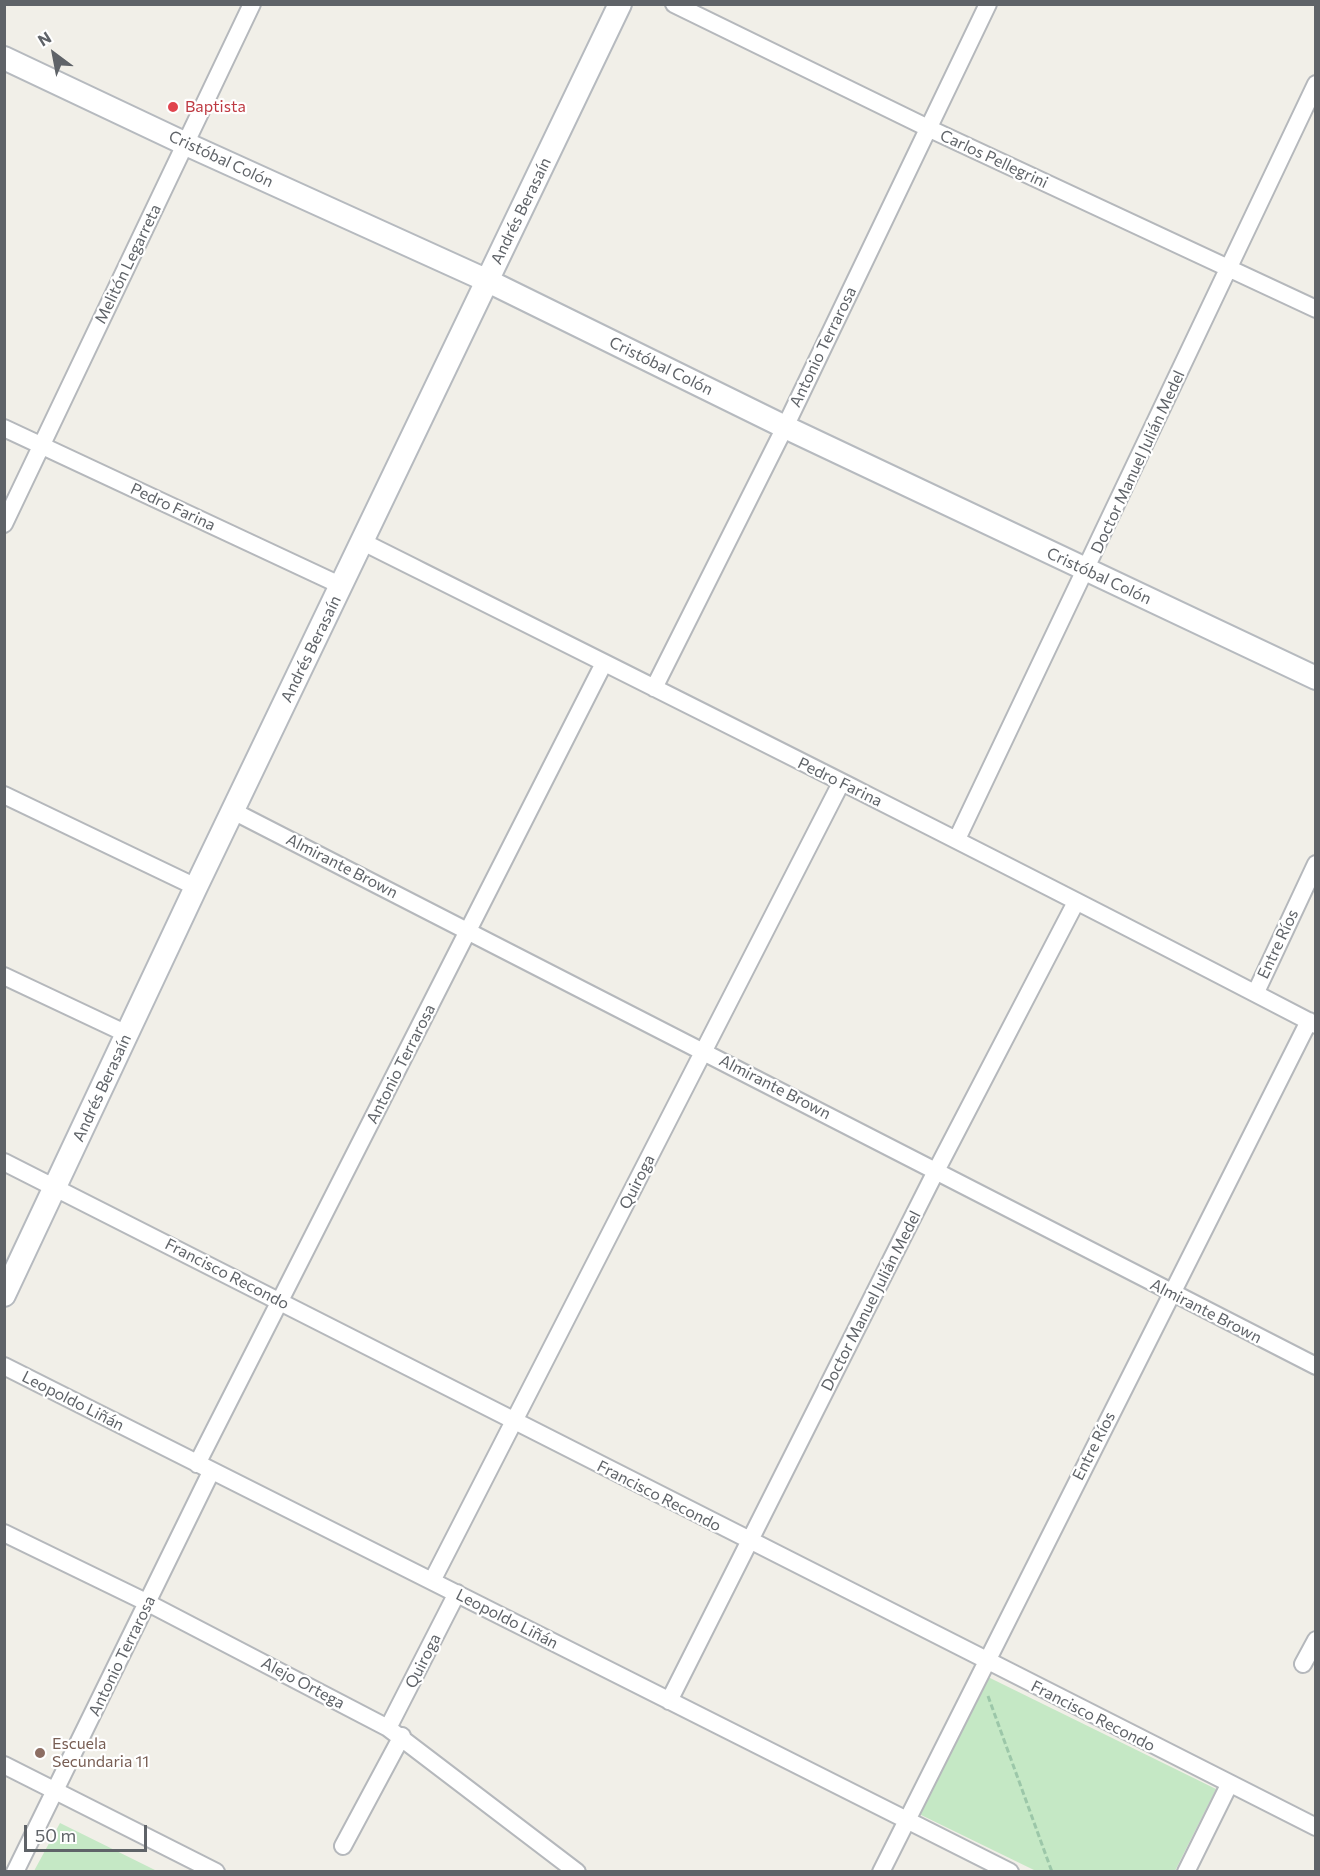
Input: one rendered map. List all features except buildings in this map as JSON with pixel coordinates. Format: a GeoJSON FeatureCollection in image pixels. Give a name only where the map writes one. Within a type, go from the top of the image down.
{"type":"FeatureCollection","features":[{"type":"Feature","properties":{"kind":"street","name":"Melitón Legarreta"},"geometry":{"type":"LineString","coordinates":[[4,524],[252,4]]}},
{"type":"Feature","properties":{"kind":"street","name":"Andrés Berasaín"},"geometry":{"type":"LineString","coordinates":[[4,1295],[196,887],[620,4]]}},
{"type":"Feature","properties":{"kind":"street","name":"Carlos Pellegrini"},"geometry":{"type":"LineString","coordinates":[[674,4],[930,129],[1316,309]]}},
{"type":"Feature","properties":{"kind":"street","name":"Antonio Terrarosa"},"geometry":{"type":"LineString","coordinates":[[654,688],[785,427],[988,4]]}},
{"type":"Feature","properties":{"kind":"street","name":"Cristóbal Colón"},"geometry":{"type":"LineString","coordinates":[[4,58],[186,144],[488,281],[785,427],[1316,678]]}},
{"type":"Feature","properties":{"kind":"street","name":"Doctor Manuel Julián Medel"},"geometry":{"type":"LineString","coordinates":[[957,839],[1087,570],[1316,84]]}},
{"type":"Feature","properties":{"kind":"street","name":"Pedro Farina"},"geometry":{"type":"LineString","coordinates":[[4,428],[342,586]]}},
{"type":"Feature","properties":{"kind":"street","name":"Pedro Farina"},"geometry":{"type":"LineString","coordinates":[[363,542],[957,839],[1312,1023]]}},
{"type":"Feature","properties":{"kind":"street","name":"Antonio Terrarosa"},"geometry":{"type":"LineString","coordinates":[[15,1872],[148,1603],[204,1468],[280,1301],[604,663]]}},
{"type":"Feature","properties":{"kind":"street","name":"Quiroga"},"geometry":{"type":"LineString","coordinates":[[432,1581],[841,783]]}},
{"type":"Feature","properties":{"kind":"street"},"geometry":{"type":"LineString","coordinates":[[4,795],[196,887]]}},
{"type":"Feature","properties":{"kind":"street","name":"Almirante Brown"},"geometry":{"type":"LineString","coordinates":[[233,810],[1316,1366]]}},
{"type":"Feature","properties":{"kind":"street","name":"Entre Ríos"},"geometry":{"type":"LineString","coordinates":[[1256,992],[1316,864]]}},
{"type":"Feature","properties":{"kind":"street","name":"Doctor Manuel Julián Medel"},"geometry":{"type":"LineString","coordinates":[[669,1701],[936,1171],[1076,902]]}},
{"type":"Feature","properties":{"kind":"street"},"geometry":{"type":"LineString","coordinates":[[4,976],[127,1034]]}},
{"type":"Feature","properties":{"kind":"street","name":"Entre Ríos"},"geometry":{"type":"LineString","coordinates":[[881,1872],[1171,1293],[1312,1023]]}},
{"type":"Feature","properties":{"kind":"street","name":"Francisco Recondo"},"geometry":{"type":"LineString","coordinates":[[4,1162],[56,1186],[513,1422],[750,1541],[983,1668],[1316,1827]]}},
{"type":"Feature","properties":{"kind":"street","name":"Leopoldo Liñán"},"geometry":{"type":"LineString","coordinates":[[4,1366],[1010,1872]]}},
{"type":"Feature","properties":{"kind":"street","name":"Alejo Ortega"},"geometry":{"type":"LineString","coordinates":[[4,1533],[148,1603],[395,1732],[577,1872]]}},
{"type":"Feature","properties":{"kind":"street","name":"Quiroga"},"geometry":{"type":"LineString","coordinates":[[344,1846],[458,1593]]}},
{"type":"Feature","properties":{"kind":"street"},"geometry":{"type":"LineString","coordinates":[[1303,1664],[1316,1640]]}},
{"type":"Feature","properties":{"kind":"street"},"geometry":{"type":"LineString","coordinates":[[4,1765],[216,1872]]}},
{"type":"Feature","properties":{"kind":"street"},"geometry":{"type":"LineString","coordinates":[[1186,1872],[1229,1785]]}},
{"type":"Feature","properties":{"kind":"path"},"geometry":{"type":"LineString","coordinates":[[983,1668],[1052,1872]]}},
{"type":"Feature","properties":{"kind":"green space"},"geometry":{"type":"Polygon","coordinates":[[[988,1677],[1216,1789],[1175,1871],[1036,1871],[919,1814],[988,1677]]]}},
{"type":"Feature","properties":{"kind":"green space"},"geometry":{"type":"Polygon","coordinates":[[[60,1823],[157,1871],[34,1871],[60,1823]]]}},
{"type":"Feature","properties":{"kind":"place","name":"Baptista"},"geometry":{"type":"Point","coordinates":[173,107]}},
{"type":"Feature","properties":{"kind":"place","name":"Escuela Secundaria 11"},"geometry":{"type":"Point","coordinates":[40,1753]}}]}
